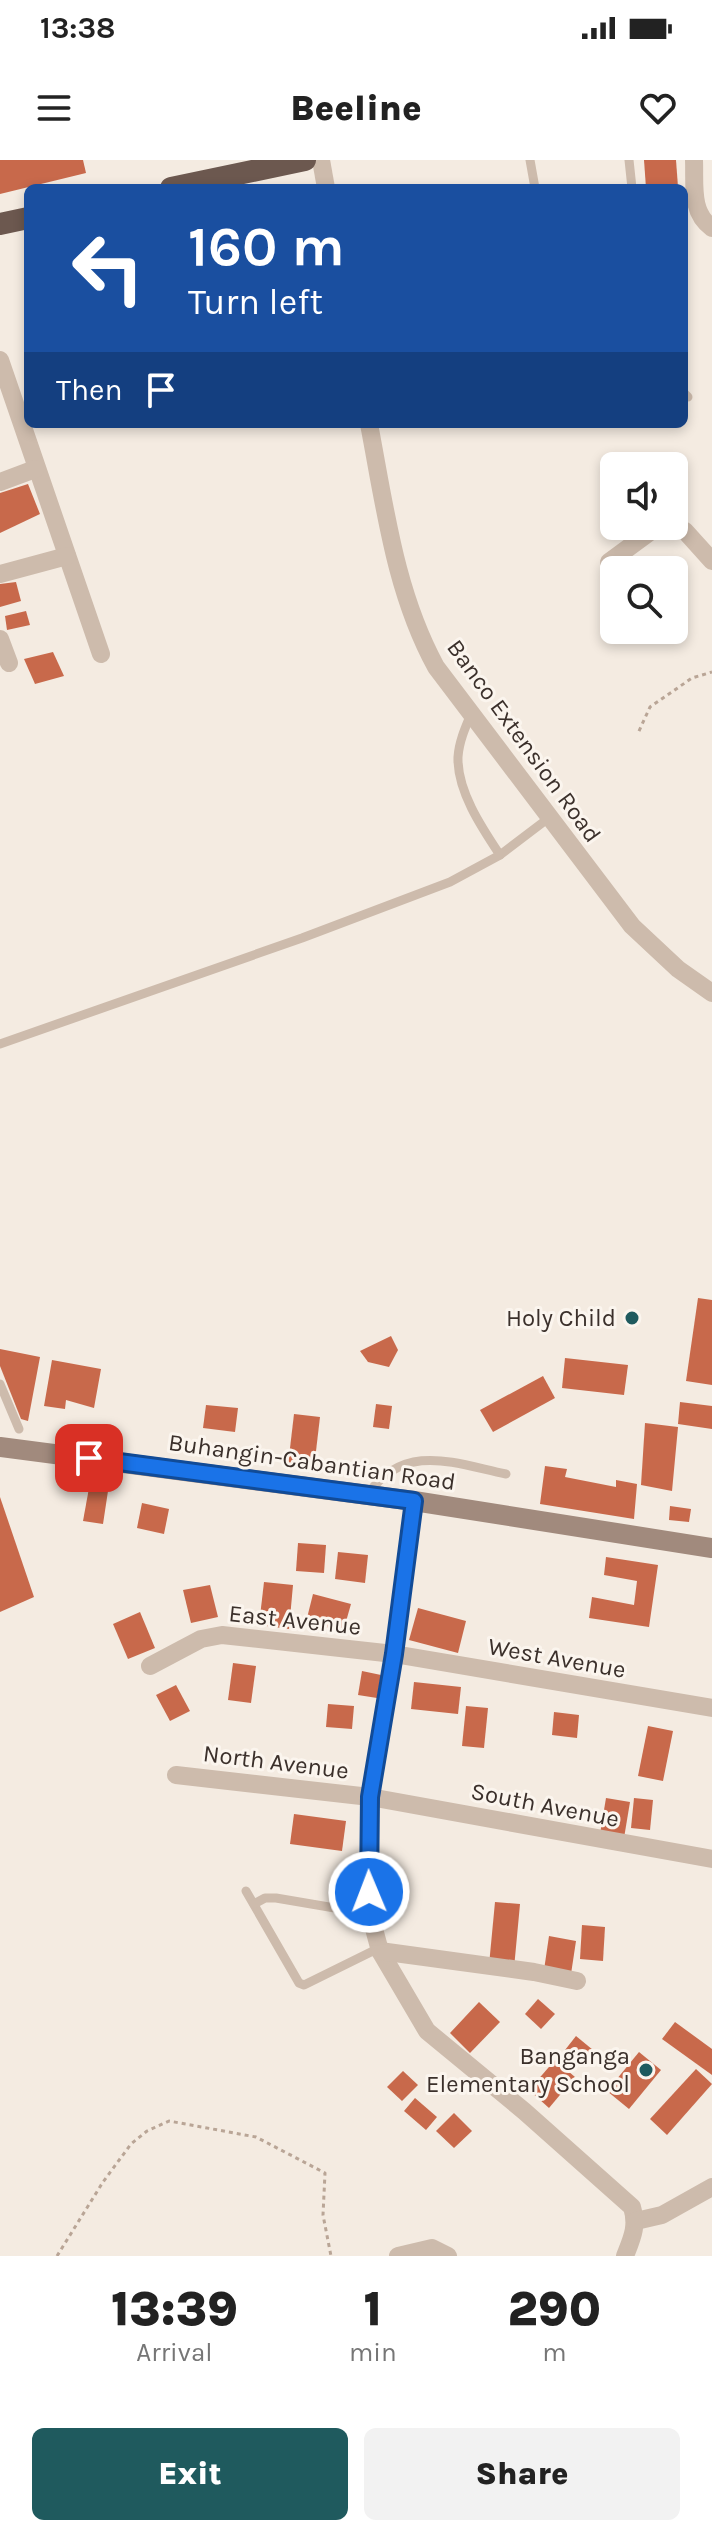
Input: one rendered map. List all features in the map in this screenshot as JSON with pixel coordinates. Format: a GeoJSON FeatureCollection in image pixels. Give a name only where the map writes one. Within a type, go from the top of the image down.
{"type":"FeatureCollection","features":[{"type":"Feature","properties":{"kind":"highway"},"geometry":{"type":"LineString","coordinates":[[184,184],[245,166],[305,160]]}},
{"type":"Feature","properties":{"kind":"highway"},"geometry":{"type":"LineString","coordinates":[[0,224],[24,219]]}},
{"type":"Feature","properties":{"kind":"main road","name":"Buhangin-Cabantian Road"},"geometry":{"type":"LineString","coordinates":[[0,1447],[414,1501],[712,1548]]}},
{"type":"Feature","properties":{"kind":"street"},"geometry":{"type":"LineString","coordinates":[[321,160],[325,184]]}},
{"type":"Feature","properties":{"kind":"street"},"geometry":{"type":"LineString","coordinates":[[694,160],[690,196],[699,215],[712,228]]}},
{"type":"Feature","properties":{"kind":"street"},"geometry":{"type":"LineString","coordinates":[[0,360],[101,654]]}},
{"type":"Feature","properties":{"kind":"street","name":"Banco Extension Road"},"geometry":{"type":"LineString","coordinates":[[370,428],[394,552],[411,613],[436,667],[632,926],[678,969],[712,993]]}},
{"type":"Feature","properties":{"kind":"street"},"geometry":{"type":"LineString","coordinates":[[0,482],[35,469]]}},
{"type":"Feature","properties":{"kind":"street"},"geometry":{"type":"LineString","coordinates":[[688,534],[712,561]]}},
{"type":"Feature","properties":{"kind":"street"},"geometry":{"type":"LineString","coordinates":[[617,556],[639,540]]}},
{"type":"Feature","properties":{"kind":"street"},"geometry":{"type":"LineString","coordinates":[[0,574],[67,556]]}},
{"type":"Feature","properties":{"kind":"street"},"geometry":{"type":"LineString","coordinates":[[0,639],[9,663]]}},
{"type":"Feature","properties":{"kind":"street"},"geometry":{"type":"LineString","coordinates":[[414,1501],[394,1654],[370,1797],[370,1914],[379,1950],[427,2031],[632,2207],[636,2221],[625,2256]]}},
{"type":"Feature","properties":{"kind":"street","name":"East Avenue"},"geometry":{"type":"LineString","coordinates":[[150,1666],[201,1639],[222,1635],[394,1654]]}},
{"type":"Feature","properties":{"kind":"street","name":"West Avenue"},"geometry":{"type":"LineString","coordinates":[[394,1654],[712,1708]]}},
{"type":"Feature","properties":{"kind":"street","name":"North Avenue"},"geometry":{"type":"LineString","coordinates":[[176,1775],[370,1797]]}},
{"type":"Feature","properties":{"kind":"street","name":"South Avenue"},"geometry":{"type":"LineString","coordinates":[[370,1797],[712,1859]]}},
{"type":"Feature","properties":{"kind":"street"},"geometry":{"type":"LineString","coordinates":[[379,1950],[577,1981]]}},
{"type":"Feature","properties":{"kind":"street"},"geometry":{"type":"LineString","coordinates":[[636,2221],[662,2215],[712,2187]]}},
{"type":"Feature","properties":{"kind":"street"},"geometry":{"type":"LineString","coordinates":[[398,2256],[432,2248],[448,2256]]}},
{"type":"Feature","properties":{"kind":"lane"},"geometry":{"type":"LineString","coordinates":[[530,160],[534,184]]}},
{"type":"Feature","properties":{"kind":"lane"},"geometry":{"type":"LineString","coordinates":[[629,160],[632,184]]}},
{"type":"Feature","properties":{"kind":"lane"},"geometry":{"type":"LineString","coordinates":[[471,714],[461,738],[458,756],[460,775],[485,832],[500,855]]}},
{"type":"Feature","properties":{"kind":"lane"},"geometry":{"type":"LineString","coordinates":[[0,1044],[450,882],[500,855],[550,817]]}},
{"type":"Feature","properties":{"kind":"lane"},"geometry":{"type":"LineString","coordinates":[[0,1384],[19,1429]]}},
{"type":"Feature","properties":{"kind":"lane"},"geometry":{"type":"LineString","coordinates":[[367,1495],[379,1478],[416,1459],[506,1474]]}},
{"type":"Feature","properties":{"kind":"lane"},"geometry":{"type":"LineString","coordinates":[[246,1891],[299,1983],[304,1985],[379,1950]]}},
{"type":"Feature","properties":{"kind":"lane"},"geometry":{"type":"LineString","coordinates":[[254,1904],[265,1898],[276,1898],[370,1914]]}},
{"type":"Feature","properties":{"kind":"path"},"geometry":{"type":"LineString","coordinates":[[639,731],[650,707],[692,678],[712,672]]}},
{"type":"Feature","properties":{"kind":"path"},"geometry":{"type":"LineString","coordinates":[[57,2256],[103,2182],[131,2144],[147,2131],[169,2121],[256,2137],[325,2173],[323,2215],[331,2256]]}},
{"type":"Feature","properties":{"kind":"building"},"geometry":{"type":"Polygon","coordinates":[[[0,160],[83,160],[86,173],[41,184],[24,184],[24,188],[0,194],[0,160]]]}},
{"type":"Feature","properties":{"kind":"building"},"geometry":{"type":"Polygon","coordinates":[[[644,160],[676,160],[678,184],[646,184],[644,160]]]}},
{"type":"Feature","properties":{"kind":"building"},"geometry":{"type":"Polygon","coordinates":[[[28,484],[40,514],[0,533],[0,493],[28,484]]]}},
{"type":"Feature","properties":{"kind":"building"},"geometry":{"type":"Polygon","coordinates":[[[16,582],[21,601],[0,607],[0,584],[16,582]]]}},
{"type":"Feature","properties":{"kind":"building"},"geometry":{"type":"Polygon","coordinates":[[[26,611],[30,625],[7,630],[5,616],[26,611]]]}},
{"type":"Feature","properties":{"kind":"building"},"geometry":{"type":"Polygon","coordinates":[[[53,652],[64,676],[35,684],[24,659],[53,652]]]}},
{"type":"Feature","properties":{"kind":"building"},"geometry":{"type":"Polygon","coordinates":[[[698,1298],[712,1300],[712,1385],[686,1381],[698,1298]]]}},
{"type":"Feature","properties":{"kind":"building"},"geometry":{"type":"Polygon","coordinates":[[[391,1336],[398,1350],[389,1367],[368,1362],[360,1351],[391,1336]]]}},
{"type":"Feature","properties":{"kind":"building"},"geometry":{"type":"Polygon","coordinates":[[[0,1349],[40,1357],[28,1421],[21,1419],[0,1366],[0,1349]]]}},
{"type":"Feature","properties":{"kind":"building"},"geometry":{"type":"Polygon","coordinates":[[[565,1358],[628,1365],[624,1395],[562,1388],[565,1358]]]}},
{"type":"Feature","properties":{"kind":"building"},"geometry":{"type":"Polygon","coordinates":[[[52,1360],[101,1369],[94,1408],[66,1400],[65,1409],[44,1406],[52,1360]]]}},
{"type":"Feature","properties":{"kind":"building"},"geometry":{"type":"Polygon","coordinates":[[[543,1376],[555,1398],[493,1432],[480,1410],[543,1376]]]}},
{"type":"Feature","properties":{"kind":"building"},"geometry":{"type":"Polygon","coordinates":[[[680,1402],[712,1406],[712,1429],[678,1424],[680,1402]]]}},
{"type":"Feature","properties":{"kind":"building"},"geometry":{"type":"Polygon","coordinates":[[[376,1404],[392,1406],[389,1429],[373,1427],[376,1404]]]}},
{"type":"Feature","properties":{"kind":"building"},"geometry":{"type":"Polygon","coordinates":[[[206,1405],[238,1408],[235,1432],[203,1428],[206,1405]]]}},
{"type":"Feature","properties":{"kind":"building"},"geometry":{"type":"Polygon","coordinates":[[[294,1414],[320,1417],[314,1468],[288,1465],[294,1414]]]}},
{"type":"Feature","properties":{"kind":"building"},"geometry":{"type":"Polygon","coordinates":[[[645,1423],[678,1427],[672,1491],[641,1485],[645,1423]]]}},
{"type":"Feature","properties":{"kind":"building"},"geometry":{"type":"Polygon","coordinates":[[[545,1466],[567,1469],[565,1477],[616,1487],[616,1480],[637,1484],[634,1519],[540,1504],[545,1466]]]}},
{"type":"Feature","properties":{"kind":"building"},"geometry":{"type":"Polygon","coordinates":[[[89,1488],[108,1491],[103,1524],[83,1521],[89,1488]]]}},
{"type":"Feature","properties":{"kind":"building"},"geometry":{"type":"Polygon","coordinates":[[[0,1497],[34,1597],[0,1612],[0,1497]]]}},
{"type":"Feature","properties":{"kind":"building"},"geometry":{"type":"Polygon","coordinates":[[[142,1503],[169,1509],[164,1534],[137,1528],[142,1503]]]}},
{"type":"Feature","properties":{"kind":"building"},"geometry":{"type":"Polygon","coordinates":[[[670,1506],[691,1509],[689,1522],[669,1520],[670,1506]]]}},
{"type":"Feature","properties":{"kind":"building"},"geometry":{"type":"Polygon","coordinates":[[[298,1543],[326,1545],[324,1573],[296,1571],[298,1543]]]}},
{"type":"Feature","properties":{"kind":"building"},"geometry":{"type":"Polygon","coordinates":[[[338,1552],[368,1555],[365,1583],[335,1579],[338,1552]]]}},
{"type":"Feature","properties":{"kind":"building"},"geometry":{"type":"Polygon","coordinates":[[[606,1557],[658,1565],[649,1627],[589,1618],[592,1597],[634,1605],[637,1581],[604,1575],[606,1557]]]}},
{"type":"Feature","properties":{"kind":"building"},"geometry":{"type":"Polygon","coordinates":[[[264,1582],[293,1585],[289,1629],[259,1625],[264,1582]]]}},
{"type":"Feature","properties":{"kind":"building"},"geometry":{"type":"Polygon","coordinates":[[[210,1585],[218,1617],[191,1623],[183,1590],[210,1585]]]}},
{"type":"Feature","properties":{"kind":"building"},"geometry":{"type":"Polygon","coordinates":[[[313,1594],[351,1604],[343,1632],[306,1622],[313,1594]]]}},
{"type":"Feature","properties":{"kind":"building"},"geometry":{"type":"Polygon","coordinates":[[[418,1608],[466,1621],[458,1653],[409,1640],[418,1608]]]}},
{"type":"Feature","properties":{"kind":"building"},"geometry":{"type":"Polygon","coordinates":[[[140,1612],[155,1648],[128,1659],[113,1624],[140,1612]]]}},
{"type":"Feature","properties":{"kind":"building"},"geometry":{"type":"Polygon","coordinates":[[[233,1663],[256,1666],[251,1703],[228,1700],[233,1663]]]}},
{"type":"Feature","properties":{"kind":"building"},"geometry":{"type":"Polygon","coordinates":[[[362,1671],[381,1675],[377,1698],[358,1695],[362,1671]]]}},
{"type":"Feature","properties":{"kind":"building"},"geometry":{"type":"Polygon","coordinates":[[[414,1682],[461,1687],[458,1714],[411,1709],[414,1682]]]}},
{"type":"Feature","properties":{"kind":"building"},"geometry":{"type":"Polygon","coordinates":[[[176,1685],[190,1711],[170,1721],[156,1695],[176,1685]]]}},
{"type":"Feature","properties":{"kind":"building"},"geometry":{"type":"Polygon","coordinates":[[[328,1704],[354,1706],[352,1729],[326,1727],[328,1704]]]}},
{"type":"Feature","properties":{"kind":"building"},"geometry":{"type":"Polygon","coordinates":[[[466,1706],[488,1708],[484,1748],[462,1746],[466,1706]]]}},
{"type":"Feature","properties":{"kind":"building"},"geometry":{"type":"Polygon","coordinates":[[[554,1712],[579,1715],[577,1738],[552,1735],[554,1712]]]}},
{"type":"Feature","properties":{"kind":"building"},"geometry":{"type":"Polygon","coordinates":[[[648,1726],[673,1731],[663,1781],[638,1776],[648,1726]]]}},
{"type":"Feature","properties":{"kind":"building"},"geometry":{"type":"Polygon","coordinates":[[[606,1798],[630,1802],[624,1838],[600,1834],[606,1798]]]}},
{"type":"Feature","properties":{"kind":"building"},"geometry":{"type":"Polygon","coordinates":[[[634,1798],[653,1800],[650,1830],[631,1828],[634,1798]]]}},
{"type":"Feature","properties":{"kind":"building"},"geometry":{"type":"Polygon","coordinates":[[[294,1814],[346,1821],[342,1851],[290,1844],[294,1814]]]}},
{"type":"Feature","properties":{"kind":"building"},"geometry":{"type":"Polygon","coordinates":[[[495,1902],[520,1904],[514,1968],[489,1965],[495,1902]]]}},
{"type":"Feature","properties":{"kind":"building"},"geometry":{"type":"Polygon","coordinates":[[[582,1925],[605,1927],[603,1961],[580,1959],[582,1925]]]}},
{"type":"Feature","properties":{"kind":"building"},"geometry":{"type":"Polygon","coordinates":[[[549,1936],[576,1941],[571,1974],[544,1970],[549,1936]]]}},
{"type":"Feature","properties":{"kind":"building"},"geometry":{"type":"Polygon","coordinates":[[[538,1999],[555,2014],[541,2029],[525,2014],[538,1999]]]}},
{"type":"Feature","properties":{"kind":"building"},"geometry":{"type":"Polygon","coordinates":[[[479,2002],[500,2022],[470,2053],[450,2033],[479,2002]]]}},
{"type":"Feature","properties":{"kind":"building"},"geometry":{"type":"Polygon","coordinates":[[[675,2022],[712,2049],[712,2075],[662,2039],[675,2022]]]}},
{"type":"Feature","properties":{"kind":"building"},"geometry":{"type":"Polygon","coordinates":[[[576,2036],[593,2050],[582,2064],[565,2050],[576,2036]]]}},
{"type":"Feature","properties":{"kind":"building"},"geometry":{"type":"Polygon","coordinates":[[[639,2052],[661,2070],[629,2109],[607,2091],[639,2052]]]}},
{"type":"Feature","properties":{"kind":"building"},"geometry":{"type":"Polygon","coordinates":[[[555,2060],[575,2077],[549,2108],[529,2090],[555,2060]]]}},
{"type":"Feature","properties":{"kind":"building"},"geometry":{"type":"Polygon","coordinates":[[[696,2069],[712,2084],[667,2135],[650,2119],[696,2069]]]}},
{"type":"Feature","properties":{"kind":"building"},"geometry":{"type":"Polygon","coordinates":[[[403,2071],[418,2085],[402,2101],[387,2087],[403,2071]]]}},
{"type":"Feature","properties":{"kind":"building"},"geometry":{"type":"Polygon","coordinates":[[[415,2098],[437,2117],[426,2130],[404,2111],[415,2098]]]}},
{"type":"Feature","properties":{"kind":"building"},"geometry":{"type":"Polygon","coordinates":[[[454,2113],[472,2131],[454,2148],[436,2131],[454,2113]]]}},
{"type":"Feature","properties":{"kind":"place","name":"Holy Child"},"geometry":{"type":"Point","coordinates":[632,1318]}},
{"type":"Feature","properties":{"kind":"place","name":"Banganga Elementary School"},"geometry":{"type":"Point","coordinates":[646,2070]}},
{"type":"Feature","properties":{"kind":"route"},"geometry":{"type":"LineString","coordinates":[[89,1458],[414,1501],[394,1654],[370,1797],[369,1892]]}}]}
